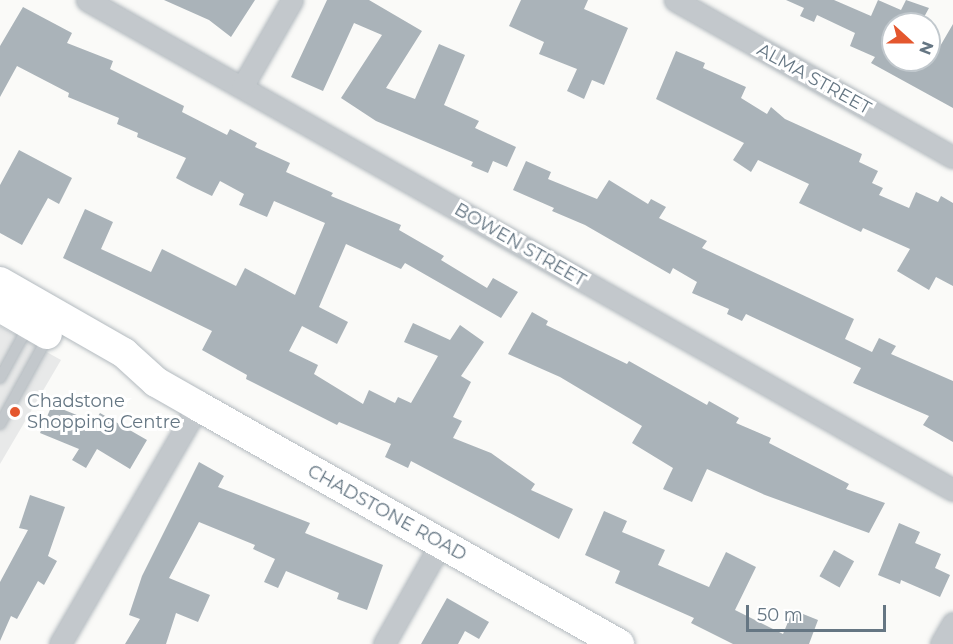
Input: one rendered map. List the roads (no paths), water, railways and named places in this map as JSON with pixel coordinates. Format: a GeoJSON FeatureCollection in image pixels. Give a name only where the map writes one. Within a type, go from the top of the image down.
{"type":"FeatureCollection","features":[{"type":"Feature","properties":{"kind":"street","name":"BOWEN STREET"},"geometry":{"type":"LineString","coordinates":[[87,0],[953,490]]}},
{"type":"Feature","properties":{"kind":"street"},"geometry":{"type":"LineString","coordinates":[[242,87],[292,0]]}},
{"type":"Feature","properties":{"kind":"street","name":"ALMA STREET"},"geometry":{"type":"LineString","coordinates":[[675,0],[953,157]]}},
{"type":"Feature","properties":{"kind":"street","name":"CHADSTONE ROAD"},"geometry":{"type":"LineString","coordinates":[[0,282],[45,320],[112,370],[156,382],[619,644]]}},
{"type":"Feature","properties":{"kind":"street","name":"CHADSTONE ROAD"},"geometry":{"type":"LineString","coordinates":[[0,307],[45,320]]}},
{"type":"Feature","properties":{"kind":"street"},"geometry":{"type":"LineString","coordinates":[[60,644],[198,406]]}},
{"type":"Feature","properties":{"kind":"street"},"geometry":{"type":"LineString","coordinates":[[384,644],[441,543]]}},
{"type":"Feature","properties":{"kind":"street"},"geometry":{"type":"LineString","coordinates":[[941,644],[953,623]]}},
{"type":"Feature","properties":{"kind":"lane"},"geometry":{"type":"LineString","coordinates":[[0,378],[45,320]]}},
{"type":"Feature","properties":{"kind":"lane"},"geometry":{"type":"LineString","coordinates":[[0,424],[45,320]]}},
{"type":"Feature","properties":{"kind":"place","name":"Chadstone Shopping Centre"},"geometry":{"type":"Point","coordinates":[15,412]}}]}
